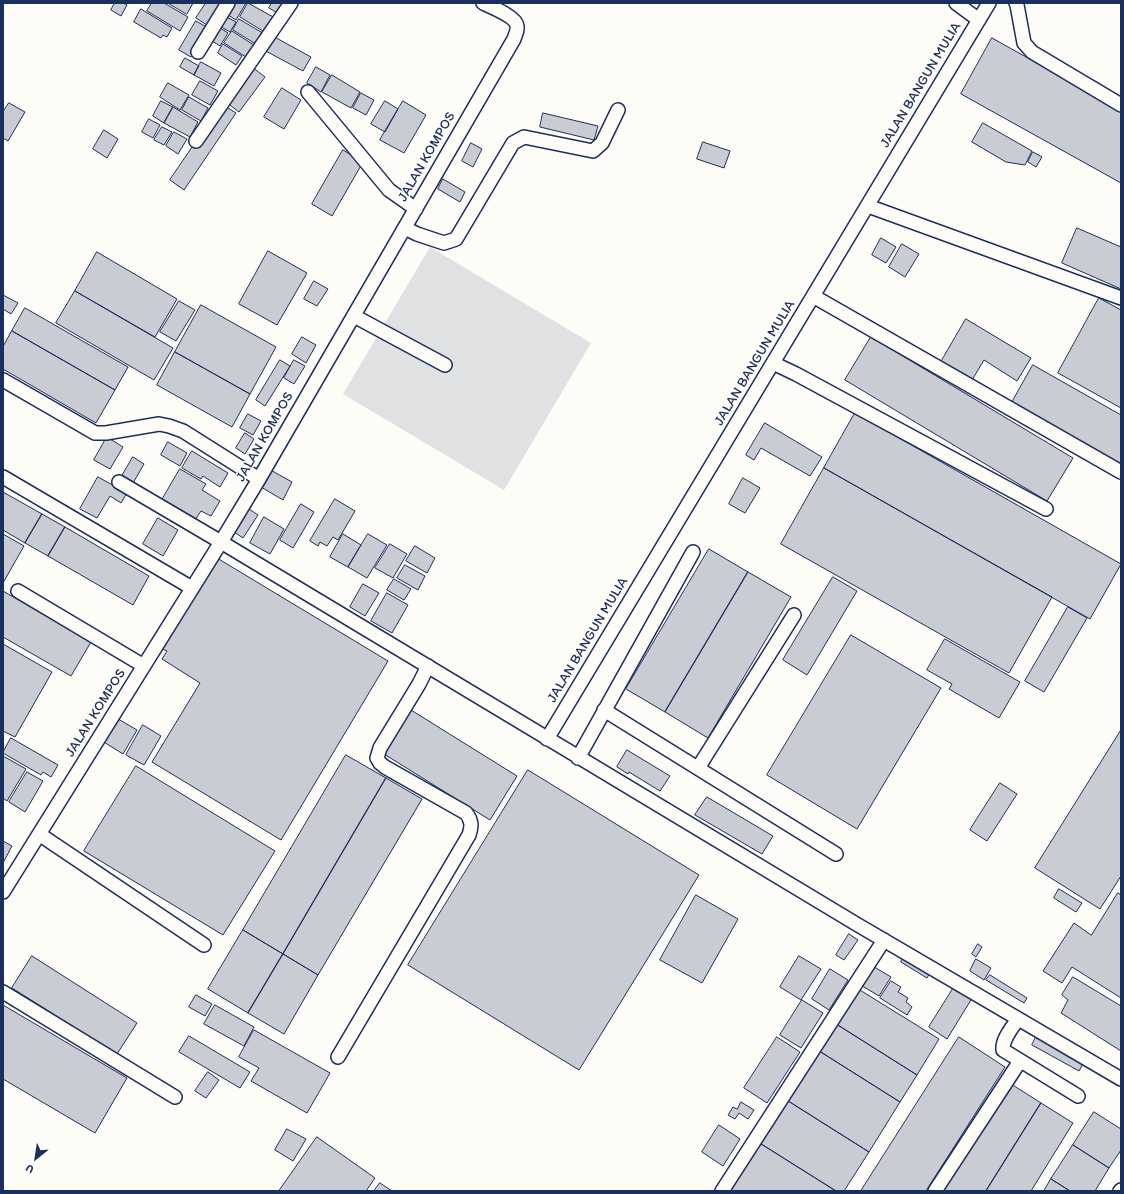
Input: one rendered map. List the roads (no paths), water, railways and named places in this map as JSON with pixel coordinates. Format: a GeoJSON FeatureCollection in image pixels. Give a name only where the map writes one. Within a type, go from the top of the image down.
{"type":"FeatureCollection","features":[{"type":"Feature","properties":{"kind":"street"},"geometry":{"type":"LineString","coordinates":[[198,52],[228,3]]}},
{"type":"Feature","properties":{"kind":"street"},"geometry":{"type":"LineString","coordinates":[[196,141],[291,3]]}},
{"type":"Feature","properties":{"kind":"street","name":"JALAN KOMPOS"},"geometry":{"type":"LineString","coordinates":[[3,892],[259,479],[416,209],[516,33],[516,22],[512,18],[483,3]]}},
{"type":"Feature","properties":{"kind":"street"},"geometry":{"type":"LineString","coordinates":[[956,3],[979,20]]}},
{"type":"Feature","properties":{"kind":"street","name":"JALAN BANGUN MULIA"},"geometry":{"type":"LineString","coordinates":[[547,739],[989,3]]}},
{"type":"Feature","properties":{"kind":"street"},"geometry":{"type":"LineString","coordinates":[[1016,3],[1026,47],[1121,105]]}},
{"type":"Feature","properties":{"kind":"street"},"geometry":{"type":"LineString","coordinates":[[308,92],[389,190],[416,209]]}},
{"type":"Feature","properties":{"kind":"street"},"geometry":{"type":"LineString","coordinates":[[405,228],[417,234],[444,243],[456,239],[513,143],[524,137],[594,151],[602,143],[618,110]]}},
{"type":"Feature","properties":{"kind":"street"},"geometry":{"type":"LineString","coordinates":[[868,206],[1121,298]]}},
{"type":"Feature","properties":{"kind":"street"},"geometry":{"type":"LineString","coordinates":[[813,296],[1121,472]]}},
{"type":"Feature","properties":{"kind":"street"},"geometry":{"type":"LineString","coordinates":[[354,316],[445,364]]}},
{"type":"Feature","properties":{"kind":"street"},"geometry":{"type":"LineString","coordinates":[[773,363],[1046,509]]}},
{"type":"Feature","properties":{"kind":"street"},"geometry":{"type":"LineString","coordinates":[[3,380],[95,433],[106,433],[159,424],[183,431],[259,479]]}},
{"type":"Feature","properties":{"kind":"street"},"geometry":{"type":"LineString","coordinates":[[3,477],[192,588]]}},
{"type":"Feature","properties":{"kind":"street"},"geometry":{"type":"LineString","coordinates":[[119,482],[428,666],[578,758],[1121,1079]]}},
{"type":"Feature","properties":{"kind":"street"},"geometry":{"type":"LineString","coordinates":[[578,758],[693,552]]}},
{"type":"Feature","properties":{"kind":"street"},"geometry":{"type":"LineString","coordinates":[[18,591],[144,666]]}},
{"type":"Feature","properties":{"kind":"street"},"geometry":{"type":"LineString","coordinates":[[698,768],[794,615]]}},
{"type":"Feature","properties":{"kind":"street"},"geometry":{"type":"LineString","coordinates":[[338,1057],[469,835],[472,827],[471,819],[466,813],[385,767],[377,758],[380,748],[419,684],[428,666]]}},
{"type":"Feature","properties":{"kind":"street"},"geometry":{"type":"LineString","coordinates":[[604,710],[836,854]]}},
{"type":"Feature","properties":{"kind":"street"},"geometry":{"type":"LineString","coordinates":[[39,834],[204,945]]}},
{"type":"Feature","properties":{"kind":"street"},"geometry":{"type":"LineString","coordinates":[[722,1191],[884,940]]}},
{"type":"Feature","properties":{"kind":"street"},"geometry":{"type":"LineString","coordinates":[[3,992],[175,1097]]}},
{"type":"Feature","properties":{"kind":"street"},"geometry":{"type":"LineString","coordinates":[[1018,1019],[1003,1044],[1003,1050],[1078,1096]]}},
{"type":"Feature","properties":{"kind":"street"},"geometry":{"type":"LineString","coordinates":[[935,1191],[1020,1061]]}}]}
